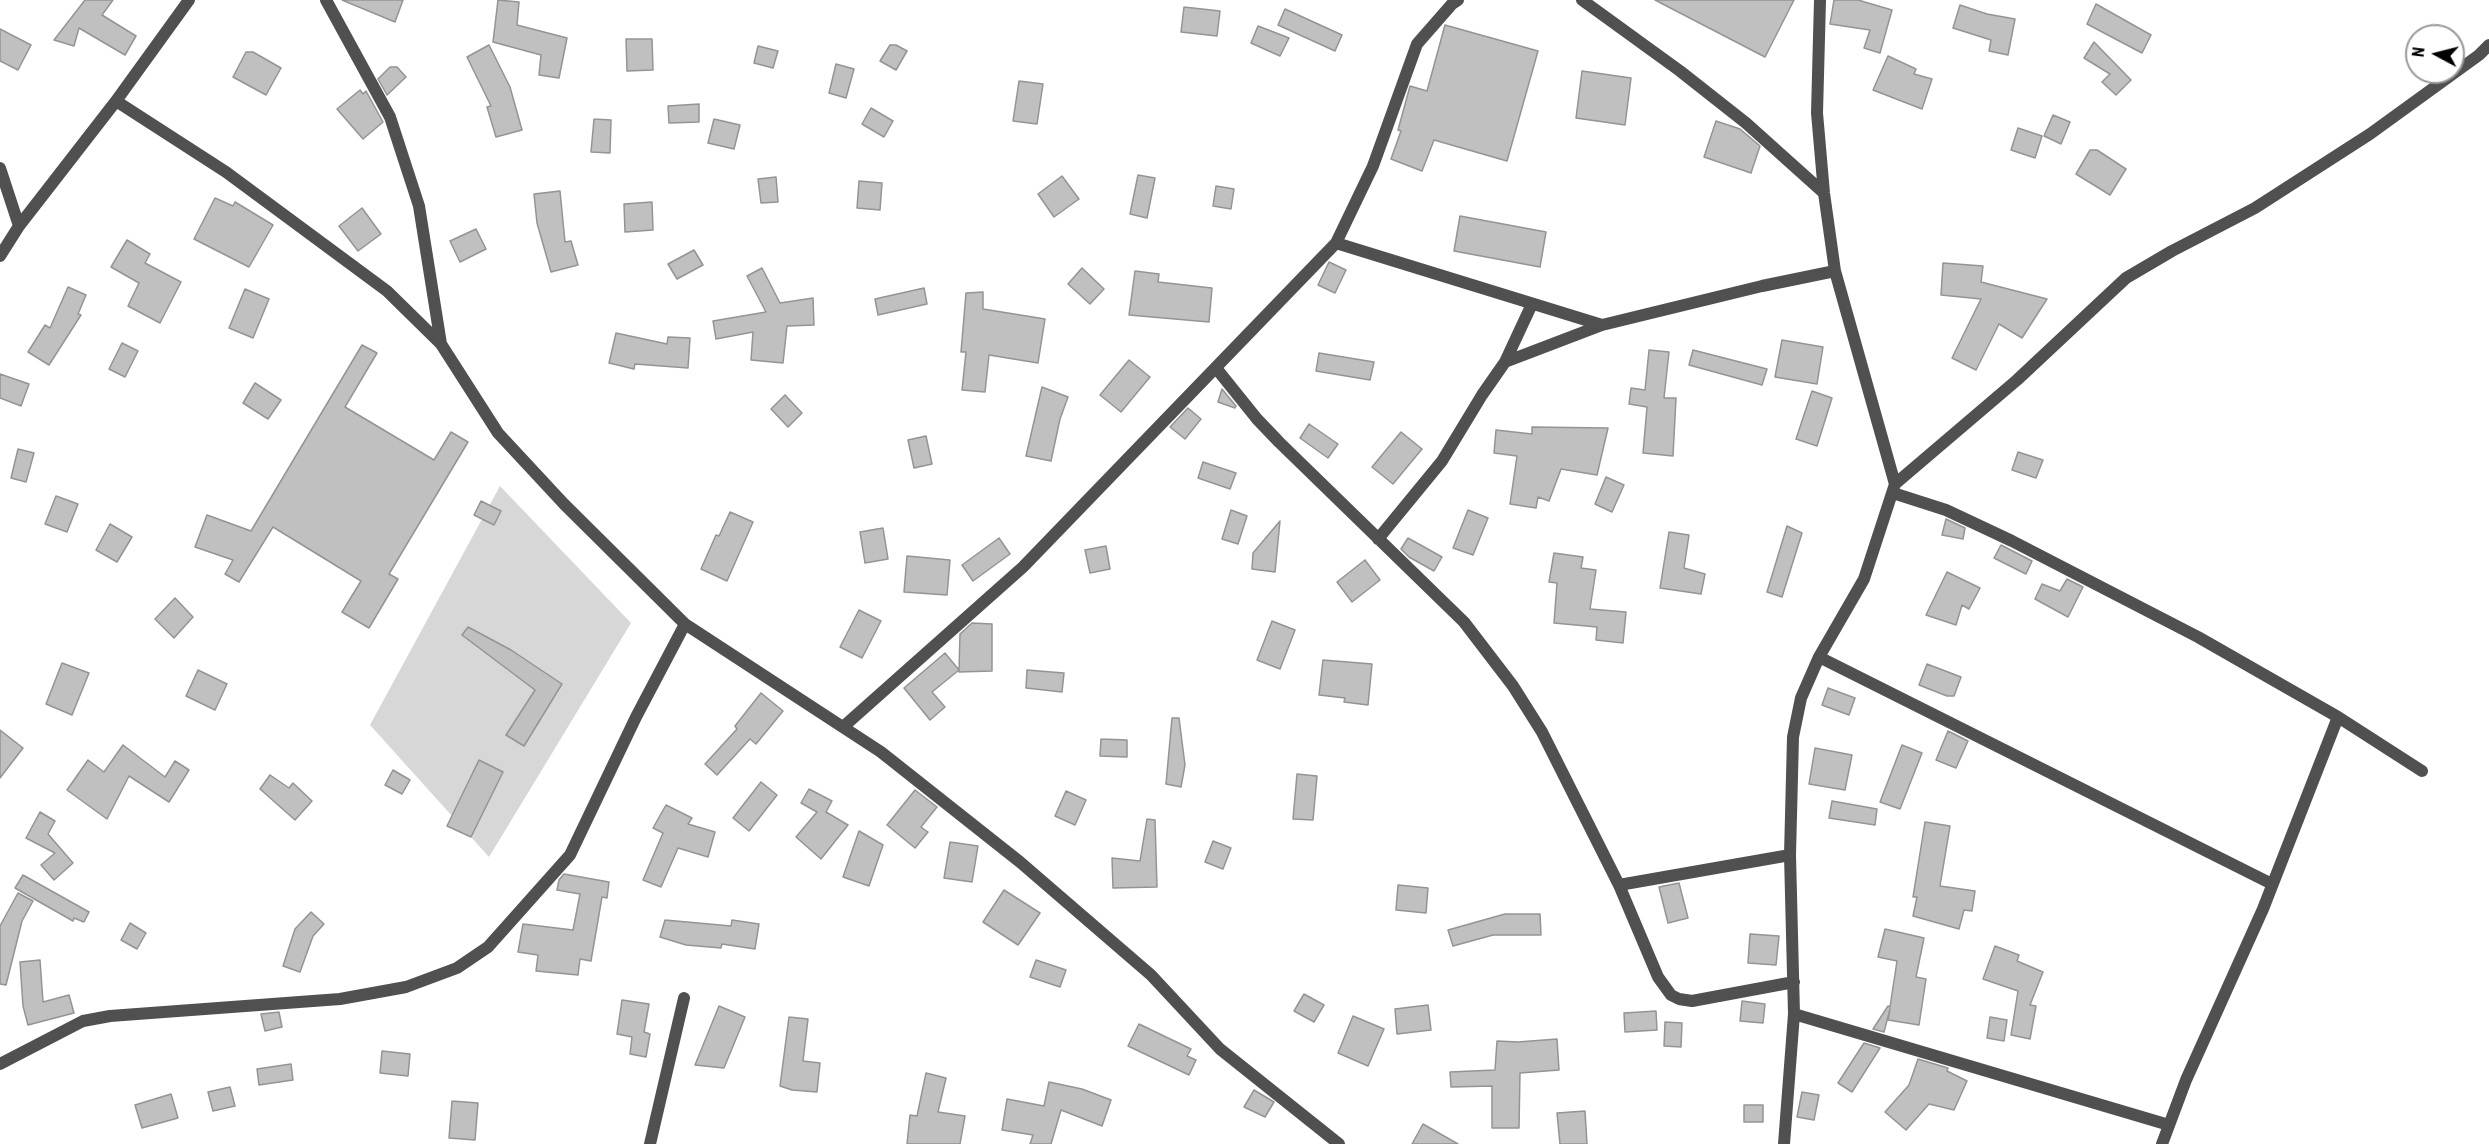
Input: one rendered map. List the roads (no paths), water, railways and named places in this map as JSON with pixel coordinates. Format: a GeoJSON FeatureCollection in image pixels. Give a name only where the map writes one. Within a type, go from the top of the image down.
{"type":"FeatureCollection","features":[{"type":"Feature","properties":{"kind":"street"},"geometry":{"type":"LineString","coordinates":[[0,256],[19,226],[116,101],[189,0]]}},
{"type":"Feature","properties":{"kind":"street"},"geometry":{"type":"LineString","coordinates":[[326,0],[390,117],[419,206],[441,344]]}},
{"type":"Feature","properties":{"kind":"street"},"geometry":{"type":"LineString","coordinates":[[843,727],[1023,567],[1336,243],[1373,166],[1417,44],[1458,0]]}},
{"type":"Feature","properties":{"kind":"street"},"geometry":{"type":"LineString","coordinates":[[1582,0],[1680,71],[1738,117],[1824,193]]}},
{"type":"Feature","properties":{"kind":"street"},"geometry":{"type":"LineString","coordinates":[[1820,0],[1817,113],[1824,193],[1835,271],[1894,488]]}},
{"type":"Feature","properties":{"kind":"street"},"geometry":{"type":"LineString","coordinates":[[1784,1144],[1794,1014],[1790,855],[1793,737],[1801,698],[1819,657],[1864,579],[1894,488],[2017,380],[2126,278],[2255,208],[2370,134],[2479,56],[2489,45]]}},
{"type":"Feature","properties":{"kind":"street"},"geometry":{"type":"LineString","coordinates":[[116,101],[226,172],[387,291],[441,344],[498,433],[564,504],[685,624],[881,752],[1020,861],[1150,975],[1220,1049],[1339,1144]]}},
{"type":"Feature","properties":{"kind":"street"},"geometry":{"type":"LineString","coordinates":[[0,168],[19,226]]}},
{"type":"Feature","properties":{"kind":"street"},"geometry":{"type":"LineString","coordinates":[[1336,243],[1602,325]]}},
{"type":"Feature","properties":{"kind":"street"},"geometry":{"type":"LineString","coordinates":[[1505,362],[1602,325],[1762,286],[1835,271]]}},
{"type":"Feature","properties":{"kind":"street"},"geometry":{"type":"LineString","coordinates":[[1378,539],[1442,461],[1505,362],[1532,304]]}},
{"type":"Feature","properties":{"kind":"street"},"geometry":{"type":"LineString","coordinates":[[1216,368],[1257,419],[1464,622],[1513,686],[1542,732],[1619,885],[1658,977],[1671,994],[1679,999],[1692,1001],[1794,982]]}},
{"type":"Feature","properties":{"kind":"street"},"geometry":{"type":"LineString","coordinates":[[1894,488],[2012,541],[2198,637],[2338,717],[2422,771]]}},
{"type":"Feature","properties":{"kind":"street"},"geometry":{"type":"LineString","coordinates":[[0,1064],[83,1021],[110,1016],[340,999],[406,987],[457,968],[488,947],[570,855],[636,717],[685,624]]}},
{"type":"Feature","properties":{"kind":"street"},"geometry":{"type":"LineString","coordinates":[[1819,657],[2272,884]]}},
{"type":"Feature","properties":{"kind":"street"},"geometry":{"type":"LineString","coordinates":[[2162,1144],[2186,1080],[2272,884],[2338,717]]}},
{"type":"Feature","properties":{"kind":"street"},"geometry":{"type":"LineString","coordinates":[[1619,885],[1790,855]]}},
{"type":"Feature","properties":{"kind":"street"},"geometry":{"type":"LineString","coordinates":[[650,1144],[684,998]]}},
{"type":"Feature","properties":{"kind":"street"},"geometry":{"type":"LineString","coordinates":[[1794,1014],[2169,1125]]}}]}
